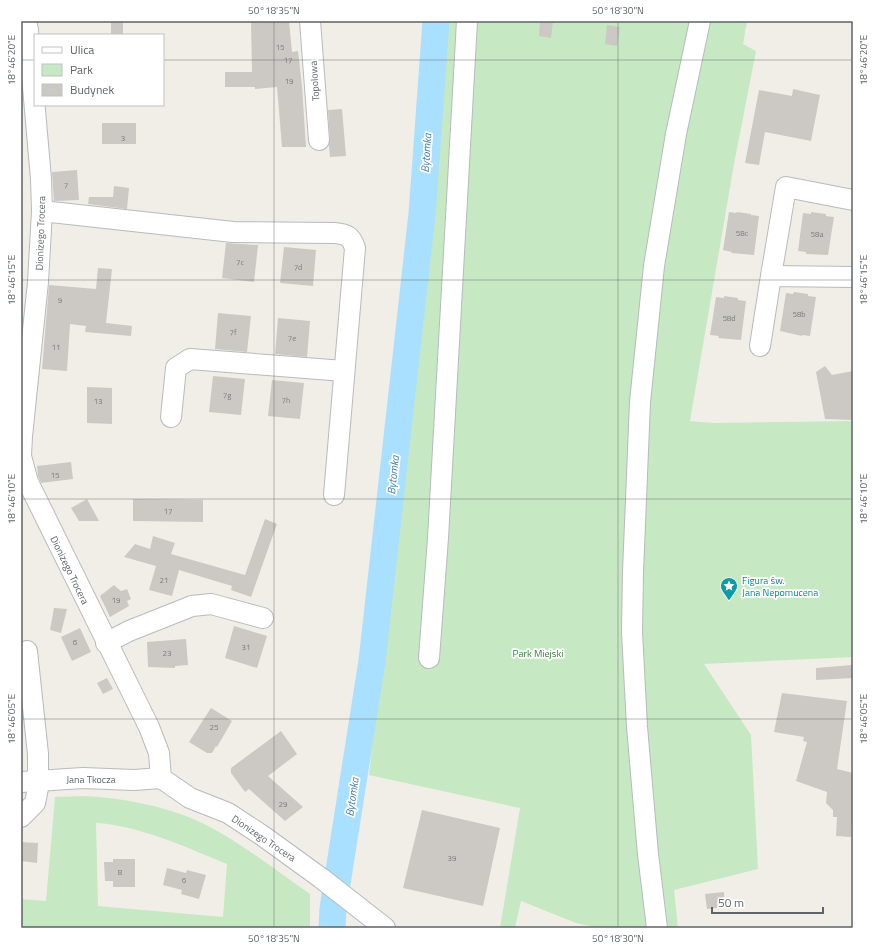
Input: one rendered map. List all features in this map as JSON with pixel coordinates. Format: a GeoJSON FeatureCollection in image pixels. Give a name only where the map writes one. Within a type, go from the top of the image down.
{"type":"FeatureCollection","features":[{"type":"Feature","properties":{"kind":"street","name":"Dionizego Trocera"},"geometry":{"type":"LineString","coordinates":[[26,21],[28,30],[27,75],[41,179],[42,211],[40,255],[22,436],[21,456],[28,482],[153,739],[160,759],[161,778],[190,798],[228,813],[263,836],[321,878],[385,928]]}},
{"type":"Feature","properties":{"kind":"street","name":"Topolowa"},"geometry":{"type":"LineString","coordinates":[[310,21],[319,140]]}},
{"type":"Feature","properties":{"kind":"street"},"geometry":{"type":"LineString","coordinates":[[429,658],[438,538],[467,21]]}},
{"type":"Feature","properties":{"kind":"street"},"geometry":{"type":"LineString","coordinates":[[657,928],[647,846],[637,727],[632,632],[640,402],[656,258],[676,134],[700,21]]}},
{"type":"Feature","properties":{"kind":"street"},"geometry":{"type":"LineString","coordinates":[[760,346],[786,187],[853,200]]}},
{"type":"Feature","properties":{"kind":"street"},"geometry":{"type":"LineString","coordinates":[[42,211],[233,232],[334,233],[345,234],[352,239],[355,248],[334,495]]}},
{"type":"Feature","properties":{"kind":"street"},"geometry":{"type":"LineString","coordinates":[[771,276],[853,276]]}},
{"type":"Feature","properties":{"kind":"street"},"geometry":{"type":"LineString","coordinates":[[171,417],[176,368],[190,359],[344,371]]}},
{"type":"Feature","properties":{"kind":"street"},"geometry":{"type":"LineString","coordinates":[[106,643],[129,631],[192,606],[202,604],[217,605],[263,618]]}},
{"type":"Feature","properties":{"kind":"street"},"geometry":{"type":"LineString","coordinates":[[21,818],[35,803],[38,788],[29,782],[30,755],[27,651]]}},
{"type":"Feature","properties":{"kind":"street","name":"Jana Tkocza"},"geometry":{"type":"LineString","coordinates":[[29,782],[83,778],[134,780],[161,778]]}},
{"type":"Feature","properties":{"kind":"green space","name":"Park Miejski"},"geometry":{"type":"Polygon","coordinates":[[[445,21],[747,21],[743,44],[756,51],[734,164],[690,421],[714,423],[853,421],[853,657],[704,664],[751,735],[758,869],[674,890],[678,928],[598,928],[576,923],[521,901],[515,928],[500,928],[520,808],[369,775],[434,174],[445,21]]]}},
{"type":"Feature","properties":{"kind":"green space"},"geometry":{"type":"Polygon","coordinates":[[[84,796],[131,801],[179,814],[208,826],[247,850],[310,894],[310,928],[21,928],[21,899],[46,901],[55,797],[84,796]],[[96,823],[98,906],[223,917],[227,864],[163,838],[129,828],[96,823]]]}},
{"type":"Feature","properties":{"kind":"building"},"geometry":{"type":"Polygon","coordinates":[[[111,21],[123,21],[123,34],[111,34],[111,21]]]}},
{"type":"Feature","properties":{"kind":"building"},"geometry":{"type":"Polygon","coordinates":[[[251,21],[289,21],[292,52],[298,51],[306,147],[282,147],[277,87],[255,89],[255,87],[225,87],[225,72],[252,72],[251,21]]]}},
{"type":"Feature","properties":{"kind":"building"},"geometry":{"type":"Polygon","coordinates":[[[540,21],[553,21],[551,38],[539,36],[540,21]]]}},
{"type":"Feature","properties":{"kind":"building"},"geometry":{"type":"Polygon","coordinates":[[[607,25],[620,27],[617,46],[605,44],[607,25]]]}},
{"type":"Feature","properties":{"kind":"building"},"geometry":{"type":"Polygon","coordinates":[[[793,89],[820,95],[811,141],[765,132],[759,165],[745,163],[759,90],[792,96],[793,89]]]}},
{"type":"Feature","properties":{"kind":"building"},"geometry":{"type":"Polygon","coordinates":[[[342,109],[346,156],[330,157],[328,110],[342,109]]]}},
{"type":"Feature","properties":{"kind":"building"},"geometry":{"type":"Polygon","coordinates":[[[102,123],[136,123],[136,144],[102,144],[102,123]]]}},
{"type":"Feature","properties":{"kind":"building"},"geometry":{"type":"Polygon","coordinates":[[[77,170],[79,200],[54,201],[52,172],[77,170]]]}},
{"type":"Feature","properties":{"kind":"building"},"geometry":{"type":"Polygon","coordinates":[[[114,186],[129,188],[127,209],[88,204],[89,197],[113,197],[114,186]]]}},
{"type":"Feature","properties":{"kind":"building"},"geometry":{"type":"Polygon","coordinates":[[[729,212],[759,216],[754,255],[731,253],[732,252],[723,250],[729,212]]]}},
{"type":"Feature","properties":{"kind":"building"},"geometry":{"type":"Polygon","coordinates":[[[811,212],[826,214],[826,216],[834,217],[828,255],[806,254],[806,252],[798,251],[803,213],[811,214],[811,212]]]}},
{"type":"Feature","properties":{"kind":"building"},"geometry":{"type":"Polygon","coordinates":[[[226,243],[258,245],[254,282],[222,278],[226,243]]]}},
{"type":"Feature","properties":{"kind":"building"},"geometry":{"type":"Polygon","coordinates":[[[284,247],[316,250],[313,286],[280,283],[284,247]]]}},
{"type":"Feature","properties":{"kind":"building"},"geometry":{"type":"Polygon","coordinates":[[[98,268],[112,269],[106,323],[132,326],[131,336],[85,332],[86,326],[70,324],[67,371],[42,369],[49,285],[96,289],[98,268]]]}},
{"type":"Feature","properties":{"kind":"building"},"geometry":{"type":"Polygon","coordinates":[[[794,292],[816,297],[810,336],[802,336],[780,331],[786,293],[793,294],[794,292]]]}},
{"type":"Feature","properties":{"kind":"building"},"geometry":{"type":"Polygon","coordinates":[[[724,296],[746,301],[741,340],[718,338],[719,336],[710,335],[716,297],[724,298],[724,296]]]}},
{"type":"Feature","properties":{"kind":"building"},"geometry":{"type":"Polygon","coordinates":[[[218,313],[251,316],[247,352],[215,349],[218,313]]]}},
{"type":"Feature","properties":{"kind":"building"},"geometry":{"type":"Polygon","coordinates":[[[278,318],[310,321],[307,357],[275,354],[278,318]]]}},
{"type":"Feature","properties":{"kind":"building"},"geometry":{"type":"Polygon","coordinates":[[[825,366],[832,375],[853,371],[853,420],[825,419],[816,372],[825,366]]]}},
{"type":"Feature","properties":{"kind":"building"},"geometry":{"type":"Polygon","coordinates":[[[213,376],[245,379],[241,415],[209,412],[213,376]]]}},
{"type":"Feature","properties":{"kind":"building"},"geometry":{"type":"Polygon","coordinates":[[[272,380],[304,383],[300,419],[268,416],[272,380]]]}},
{"type":"Feature","properties":{"kind":"building"},"geometry":{"type":"Polygon","coordinates":[[[87,387],[112,388],[112,424],[87,423],[87,387]]]}},
{"type":"Feature","properties":{"kind":"building"},"geometry":{"type":"Polygon","coordinates":[[[71,462],[73,479],[41,483],[38,476],[37,466],[71,462]]]}},
{"type":"Feature","properties":{"kind":"building"},"geometry":{"type":"Polygon","coordinates":[[[87,499],[99,521],[79,521],[71,508],[87,499]]]}},
{"type":"Feature","properties":{"kind":"building"},"geometry":{"type":"Polygon","coordinates":[[[133,499],[203,500],[203,522],[133,521],[133,499]]]}},
{"type":"Feature","properties":{"kind":"building"},"geometry":{"type":"Polygon","coordinates":[[[265,519],[277,524],[251,597],[231,590],[232,586],[179,570],[172,596],[149,590],[156,566],[124,557],[135,544],[150,549],[153,536],[175,543],[171,554],[245,575],[265,519]]]}},
{"type":"Feature","properties":{"kind":"building"},"geometry":{"type":"Polygon","coordinates":[[[114,585],[121,591],[127,589],[131,599],[127,601],[129,606],[110,617],[100,596],[114,585]]]}},
{"type":"Feature","properties":{"kind":"building"},"geometry":{"type":"Polygon","coordinates":[[[54,608],[67,609],[61,633],[50,630],[54,608]]]}},
{"type":"Feature","properties":{"kind":"building"},"geometry":{"type":"Polygon","coordinates":[[[234,626],[267,636],[257,668],[225,658],[234,626]]]}},
{"type":"Feature","properties":{"kind":"building"},"geometry":{"type":"Polygon","coordinates":[[[80,628],[91,652],[72,661],[61,637],[80,628]]]}},
{"type":"Feature","properties":{"kind":"building"},"geometry":{"type":"Polygon","coordinates":[[[186,639],[188,665],[175,666],[175,668],[148,667],[147,642],[186,639]]]}},
{"type":"Feature","properties":{"kind":"building"},"geometry":{"type":"Polygon","coordinates":[[[852,665],[853,678],[816,680],[816,668],[852,665]]]}},
{"type":"Feature","properties":{"kind":"building"},"geometry":{"type":"Polygon","coordinates":[[[107,678],[113,689],[103,694],[97,683],[107,678]]]}},
{"type":"Feature","properties":{"kind":"building"},"geometry":{"type":"Polygon","coordinates":[[[782,693],[847,701],[837,769],[853,773],[853,817],[851,837],[836,836],[837,817],[833,817],[833,810],[826,803],[827,792],[796,781],[807,742],[803,741],[804,737],[774,732],[782,693]]]}},
{"type":"Feature","properties":{"kind":"building"},"geometry":{"type":"Polygon","coordinates":[[[211,708],[232,721],[217,747],[216,746],[212,753],[207,753],[189,742],[211,708]]]}},
{"type":"Feature","properties":{"kind":"building"},"geometry":{"type":"Polygon","coordinates":[[[281,731],[297,754],[268,776],[303,807],[285,821],[249,789],[245,792],[231,773],[231,768],[281,731]]]}},
{"type":"Feature","properties":{"kind":"building"},"geometry":{"type":"Polygon","coordinates":[[[422,810],[500,828],[483,906],[403,888],[422,810]]]}},
{"type":"Feature","properties":{"kind":"building"},"geometry":{"type":"Polygon","coordinates":[[[21,842],[38,843],[37,863],[21,861],[21,842]]]}},
{"type":"Feature","properties":{"kind":"building"},"geometry":{"type":"Polygon","coordinates":[[[113,859],[135,859],[135,887],[113,887],[113,881],[105,881],[104,862],[113,862],[113,859]]]}},
{"type":"Feature","properties":{"kind":"building"},"geometry":{"type":"Polygon","coordinates":[[[167,868],[186,873],[187,870],[206,875],[199,899],[181,894],[182,890],[163,885],[167,868]]]}},
{"type":"Feature","properties":{"kind":"building"},"geometry":{"type":"Polygon","coordinates":[[[724,892],[725,907],[707,909],[705,894],[724,892]]]}},
{"type":"Feature","properties":{"kind":"waterway","name":"Bytomka"},"geometry":{"type":"LineString","coordinates":[[332,928],[333,909],[372,661],[422,214],[436,21]]}},
{"type":"Feature","properties":{"kind":"place","name":"Figura św. Jana Nepomucena"},"geometry":{"type":"Point","coordinates":[729,601]}}]}
